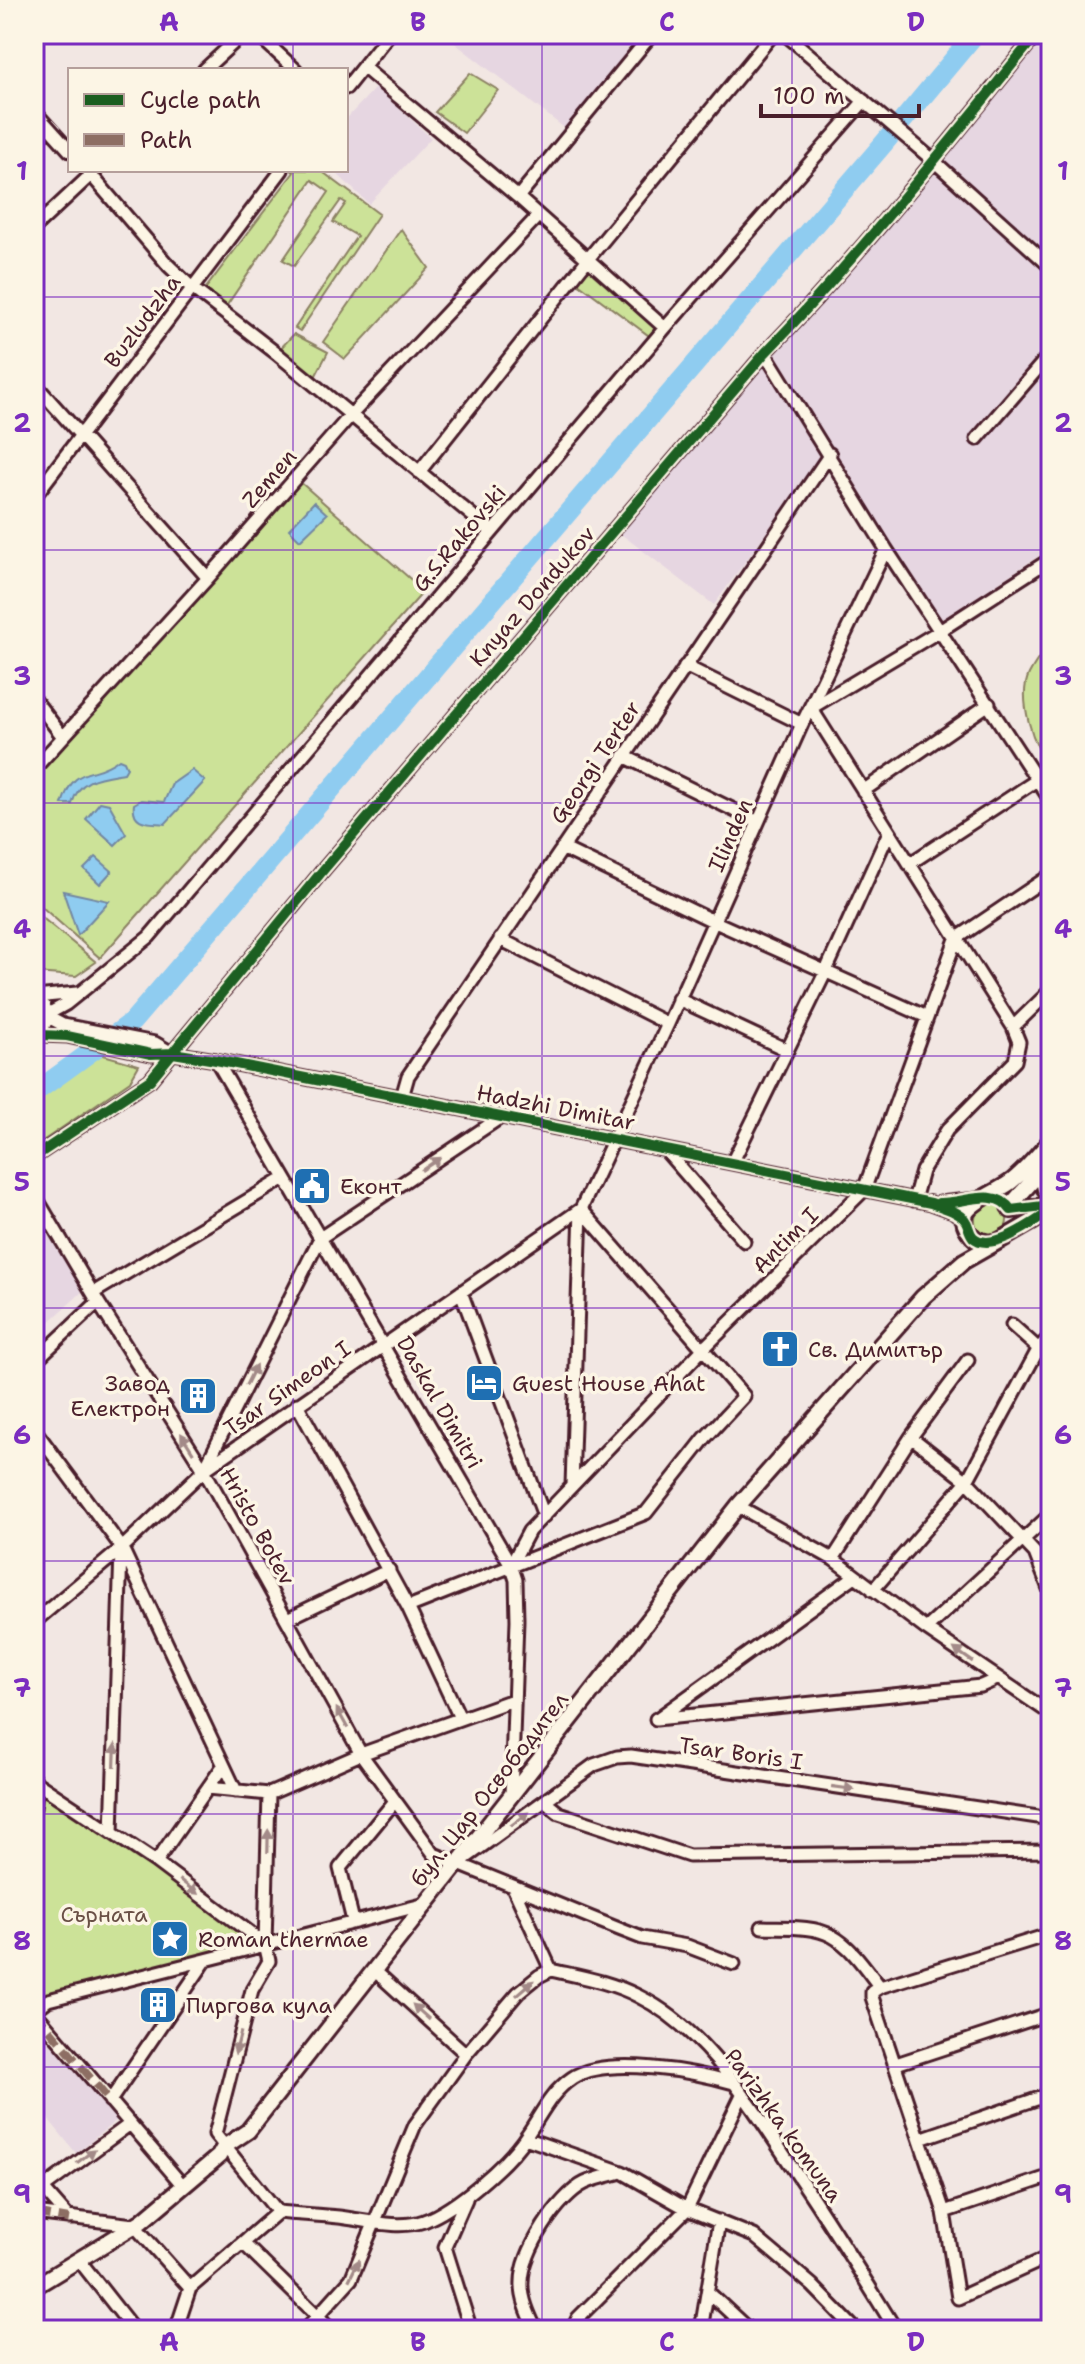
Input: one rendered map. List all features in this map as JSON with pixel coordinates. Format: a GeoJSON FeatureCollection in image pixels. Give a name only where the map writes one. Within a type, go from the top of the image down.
{"type":"FeatureCollection","features":[{"type":"Feature","properties":{"kind":"main road"},"geometry":{"type":"LineString","coordinates":[[944,1276],[958,1256],[968,1210],[981,1198],[1014,1180],[1051,1140]]}},
{"type":"Feature","properties":{"kind":"main road"},"geometry":{"type":"LineString","coordinates":[[1010,1209],[1046,1165]]}},
{"type":"Feature","properties":{"kind":"main road"},"geometry":{"type":"LineString","coordinates":[[1046,1165],[1045,1189],[1051,1194]]}},
{"type":"Feature","properties":{"kind":"main road"},"geometry":{"type":"LineString","coordinates":[[967,1225],[983,1243],[1002,1239],[1012,1224],[1010,1209],[1000,1199],[981,1198]]}},
{"type":"Feature","properties":{"kind":"main road"},"geometry":{"type":"LineString","coordinates":[[1010,1209],[1051,1208]]}},
{"type":"Feature","properties":{"kind":"main road"},"geometry":{"type":"LineString","coordinates":[[944,1276],[975,1253],[1051,1208]]}},
{"type":"Feature","properties":{"kind":"main road","name":"бул. Цар Освободител"},"geometry":{"type":"LineString","coordinates":[[34,2287],[142,2221],[219,2156],[224,2147],[248,2131],[738,1506],[944,1276]]}},
{"type":"Feature","properties":{"kind":"main road"},"geometry":{"type":"LineString","coordinates":[[134,2225],[138,2215],[214,2151],[224,2147]]}},
{"type":"Feature","properties":{"kind":"street"},"geometry":{"type":"LineString","coordinates":[[206,68],[243,34]]}},
{"type":"Feature","properties":{"kind":"street"},"geometry":{"type":"LineString","coordinates":[[257,34],[294,68]]}},
{"type":"Feature","properties":{"kind":"street"},"geometry":{"type":"LineString","coordinates":[[348,86],[389,34]]}},
{"type":"Feature","properties":{"kind":"street"},"geometry":{"type":"LineString","coordinates":[[518,197],[652,34]]}},
{"type":"Feature","properties":{"kind":"street"},"geometry":{"type":"LineString","coordinates":[[419,472],[588,259],[773,34]]}},
{"type":"Feature","properties":{"kind":"street"},"geometry":{"type":"LineString","coordinates":[[785,34],[930,157],[1051,267]]}},
{"type":"Feature","properties":{"kind":"street","name":"Knyaz Dondukov"},"geometry":{"type":"LineString","coordinates":[[34,1157],[150,1080],[324,869],[765,353],[797,320],[930,157],[1037,34]]}},
{"type":"Feature","properties":{"kind":"street"},"geometry":{"type":"LineString","coordinates":[[363,67],[518,197],[665,328]]}},
{"type":"Feature","properties":{"kind":"street","name":"G.S.Rakovski"},"geometry":{"type":"LineString","coordinates":[[48,1016],[149,937],[491,531],[864,101]]}},
{"type":"Feature","properties":{"kind":"street"},"geometry":{"type":"LineString","coordinates":[[34,111],[68,149]]}},
{"type":"Feature","properties":{"kind":"street"},"geometry":{"type":"LineString","coordinates":[[34,228],[91,172],[168,265],[192,288],[491,531]]}},
{"type":"Feature","properties":{"kind":"street","name":"Buzludzha"},"geometry":{"type":"LineString","coordinates":[[34,497],[280,172]]}},
{"type":"Feature","properties":{"kind":"street","name":"Zemen"},"geometry":{"type":"LineString","coordinates":[[34,769],[350,416],[538,216]]}},
{"type":"Feature","properties":{"kind":"street"},"geometry":{"type":"LineString","coordinates":[[765,353],[886,549],[1051,801]]}},
{"type":"Feature","properties":{"kind":"street"},"geometry":{"type":"LineString","coordinates":[[977,439],[1051,353]]}},
{"type":"Feature","properties":{"kind":"street"},"geometry":{"type":"LineString","coordinates":[[34,383],[208,578]]}},
{"type":"Feature","properties":{"kind":"street","name":"Georgi Terter"},"geometry":{"type":"LineString","coordinates":[[402,1097],[408,1076],[830,454]]}},
{"type":"Feature","properties":{"kind":"street","name":"Ilinden"},"geometry":{"type":"LineString","coordinates":[[581,1209],[668,1024],[802,724],[886,549]]}},
{"type":"Feature","properties":{"kind":"street"},"geometry":{"type":"LineString","coordinates":[[914,1200],[922,1171],[947,1130],[1015,1061],[1019,1042],[1013,1027],[811,708],[1051,559]]}},
{"type":"Feature","properties":{"kind":"street"},"geometry":{"type":"LineString","coordinates":[[685,666],[802,724]]}},
{"type":"Feature","properties":{"kind":"street"},"geometry":{"type":"LineString","coordinates":[[34,699],[63,737]]}},
{"type":"Feature","properties":{"kind":"street"},"geometry":{"type":"LineString","coordinates":[[863,791],[989,704]]}},
{"type":"Feature","properties":{"kind":"street"},"geometry":{"type":"LineString","coordinates":[[624,756],[758,822]]}},
{"type":"Feature","properties":{"kind":"street"},"geometry":{"type":"LineString","coordinates":[[909,864],[1037,780]]}},
{"type":"Feature","properties":{"kind":"street"},"geometry":{"type":"LineString","coordinates":[[732,1163],[825,973],[889,832]]}},
{"type":"Feature","properties":{"kind":"street"},"geometry":{"type":"LineString","coordinates":[[562,848],[825,973],[927,1017]]}},
{"type":"Feature","properties":{"kind":"street"},"geometry":{"type":"LineString","coordinates":[[956,939],[1051,875]]}},
{"type":"Feature","properties":{"kind":"street"},"geometry":{"type":"LineString","coordinates":[[500,939],[668,1024]]}},
{"type":"Feature","properties":{"kind":"street","name":"Antim I"},"geometry":{"type":"LineString","coordinates":[[511,1565],[529,1531],[704,1348],[864,1190],[956,939]]}},
{"type":"Feature","properties":{"kind":"street"},"geometry":{"type":"LineString","coordinates":[[1013,1027],[1051,990]]}},
{"type":"Feature","properties":{"kind":"street"},"geometry":{"type":"LineString","coordinates":[[34,997],[78,993]]}},
{"type":"Feature","properties":{"kind":"street"},"geometry":{"type":"LineString","coordinates":[[34,997],[44,1005],[48,1016],[69,1031]]}},
{"type":"Feature","properties":{"kind":"street"},"geometry":{"type":"LineString","coordinates":[[678,999],[787,1050]]}},
{"type":"Feature","properties":{"kind":"street"},"geometry":{"type":"LineString","coordinates":[[66,1004],[69,1031]]}},
{"type":"Feature","properties":{"kind":"street"},"geometry":{"type":"LineString","coordinates":[[37,1037],[48,1016]]}},
{"type":"Feature","properties":{"kind":"street"},"geometry":{"type":"LineString","coordinates":[[37,1037],[69,1031]]}},
{"type":"Feature","properties":{"kind":"street","name":"Hadzhi Dimitar"},"geometry":{"type":"LineString","coordinates":[[69,1031],[931,1203]]}},
{"type":"Feature","properties":{"kind":"street","name":"Daskal Dimitri"},"geometry":{"type":"LineString","coordinates":[[216,1060],[511,1565],[516,1580],[517,1620],[511,1796]]}},
{"type":"Feature","properties":{"kind":"street"},"geometry":{"type":"LineString","coordinates":[[204,1470],[320,1238],[501,1117]]}},
{"type":"Feature","properties":{"kind":"street"},"geometry":{"type":"LineString","coordinates":[[665,1150],[744,1241]]}},
{"type":"Feature","properties":{"kind":"street"},"geometry":{"type":"LineString","coordinates":[[34,1362],[95,1298],[285,1178]]}},
{"type":"Feature","properties":{"kind":"street","name":"Hristo Botev"},"geometry":{"type":"LineString","coordinates":[[34,1194],[95,1298],[204,1470],[361,1754],[434,1854],[642,1938],[687,1946],[734,1964]]}},
{"type":"Feature","properties":{"kind":"street"},"geometry":{"type":"LineString","coordinates":[[931,1203],[981,1198]]}},
{"type":"Feature","properties":{"kind":"street"},"geometry":{"type":"LineString","coordinates":[[931,1203],[953,1211],[967,1225]]}},
{"type":"Feature","properties":{"kind":"street"},"geometry":{"type":"LineString","coordinates":[[408,1607],[646,1513],[705,1438],[744,1396],[581,1209]]}},
{"type":"Feature","properties":{"kind":"street"},"geometry":{"type":"LineString","coordinates":[[572,1486],[581,1209]]}},
{"type":"Feature","properties":{"kind":"street","name":"Tsar Simeon I"},"geometry":{"type":"LineString","coordinates":[[34,1622],[122,1548],[204,1470],[581,1209]]}},
{"type":"Feature","properties":{"kind":"street"},"geometry":{"type":"LineString","coordinates":[[461,1292],[544,1516]]}},
{"type":"Feature","properties":{"kind":"street"},"geometry":{"type":"LineString","coordinates":[[1012,1325],[1051,1360]]}},
{"type":"Feature","properties":{"kind":"street"},"geometry":{"type":"LineString","coordinates":[[873,1590],[967,1481],[1039,1348],[1051,1336]]}},
{"type":"Feature","properties":{"kind":"street"},"geometry":{"type":"LineString","coordinates":[[833,1559],[911,1437],[968,1360]]}},
{"type":"Feature","properties":{"kind":"street"},"geometry":{"type":"LineString","coordinates":[[297,1404],[389,1570],[460,1718]]}},
{"type":"Feature","properties":{"kind":"street"},"geometry":{"type":"LineString","coordinates":[[34,1429],[122,1548],[236,1791]]}},
{"type":"Feature","properties":{"kind":"street"},"geometry":{"type":"LineString","coordinates":[[911,1437],[967,1481],[1023,1539],[1035,1553],[1051,1594]]}},
{"type":"Feature","properties":{"kind":"street"},"geometry":{"type":"LineString","coordinates":[[738,1506],[833,1559],[926,1629],[1051,1714]]}},
{"type":"Feature","properties":{"kind":"street"},"geometry":{"type":"LineString","coordinates":[[926,1629],[1051,1514]]}},
{"type":"Feature","properties":{"kind":"street"},"geometry":{"type":"LineString","coordinates":[[112,1833],[122,1548]]}},
{"type":"Feature","properties":{"kind":"street"},"geometry":{"type":"LineString","coordinates":[[287,1619],[389,1570]]}},
{"type":"Feature","properties":{"kind":"street"},"geometry":{"type":"LineString","coordinates":[[855,1576],[656,1719],[981,1686],[997,1679]]}},
{"type":"Feature","properties":{"kind":"street"},"geometry":{"type":"LineString","coordinates":[[208,1788],[269,1794],[361,1754],[513,1700]]}},
{"type":"Feature","properties":{"kind":"street","name":"Tsar Boris I"},"geometry":{"type":"LineString","coordinates":[[457,1865],[594,1765],[617,1757],[631,1756],[1051,1819]]}},
{"type":"Feature","properties":{"kind":"street"},"geometry":{"type":"LineString","coordinates":[[156,1862],[223,1766]]}},
{"type":"Feature","properties":{"kind":"street"},"geometry":{"type":"LineString","coordinates":[[36,1780],[156,1862],[265,1944]]}},
{"type":"Feature","properties":{"kind":"street"},"geometry":{"type":"LineString","coordinates":[[34,1808],[36,1780]]}},
{"type":"Feature","properties":{"kind":"street"},"geometry":{"type":"LineString","coordinates":[[269,1794],[265,1944],[269,1961],[252,1990],[215,2134],[278,2212],[412,2224],[425,2220],[466,2198],[525,2138],[551,2097],[573,2077],[586,2072],[633,2067],[713,2077],[734,2083]]}},
{"type":"Feature","properties":{"kind":"street"},"geometry":{"type":"LineString","coordinates":[[353,1921],[340,1868],[395,1801]]}},
{"type":"Feature","properties":{"kind":"street"},"geometry":{"type":"LineString","coordinates":[[544,1801],[559,1813],[689,1856],[1051,1851]]}},
{"type":"Feature","properties":{"kind":"street"},"geometry":{"type":"LineString","coordinates":[[305,2330],[351,2279],[415,2125],[466,2054],[518,1993],[551,1970],[513,1887]]}},
{"type":"Feature","properties":{"kind":"street"},"geometry":{"type":"LineString","coordinates":[[179,2181],[34,2011],[48,2000],[427,1904]]}},
{"type":"Feature","properties":{"kind":"street"},"geometry":{"type":"LineString","coordinates":[[762,1927],[813,1930],[834,1936],[860,1961],[876,1989],[896,2064],[944,2212],[958,2298],[1051,2256]]}},
{"type":"Feature","properties":{"kind":"street"},"geometry":{"type":"LineString","coordinates":[[876,1989],[1051,1934]]}},
{"type":"Feature","properties":{"kind":"street"},"geometry":{"type":"LineString","coordinates":[[110,2101],[206,1960]]}},
{"type":"Feature","properties":{"kind":"street","name":"Parizhka komuna"},"geometry":{"type":"LineString","coordinates":[[551,1970],[601,1980],[640,1997],[688,2031],[734,2083],[819,2206],[896,2330]]}},
{"type":"Feature","properties":{"kind":"street"},"geometry":{"type":"LineString","coordinates":[[375,1971],[466,2054]]}},
{"type":"Feature","properties":{"kind":"street"},"geometry":{"type":"LineString","coordinates":[[896,2064],[1051,2013]]}},
{"type":"Feature","properties":{"kind":"street"},"geometry":{"type":"LineString","coordinates":[[920,2139],[1051,2094]]}},
{"type":"Feature","properties":{"kind":"street"},"geometry":{"type":"LineString","coordinates":[[572,2330],[578,2318],[687,2209],[742,2095]]}},
{"type":"Feature","properties":{"kind":"street"},"geometry":{"type":"LineString","coordinates":[[43,2188],[130,2124]]}},
{"type":"Feature","properties":{"kind":"street"},"geometry":{"type":"LineString","coordinates":[[525,2138],[622,2172],[687,2209],[754,2236],[812,2285],[856,2330]]}},
{"type":"Feature","properties":{"kind":"street"},"geometry":{"type":"LineString","coordinates":[[536,2330],[526,2307],[522,2283],[525,2263],[551,2214],[584,2184],[622,2172]]}},
{"type":"Feature","properties":{"kind":"street"},"geometry":{"type":"LineString","coordinates":[[944,2212],[1051,2176]]}},
{"type":"Feature","properties":{"kind":"street"},"geometry":{"type":"LineString","coordinates":[[34,2178],[69,2219]]}},
{"type":"Feature","properties":{"kind":"street"},"geometry":{"type":"LineString","coordinates":[[466,2198],[445,2247],[471,2330]]}},
{"type":"Feature","properties":{"kind":"street"},"geometry":{"type":"LineString","coordinates":[[176,2330],[190,2288],[278,2212]]}},
{"type":"Feature","properties":{"kind":"street"},"geometry":{"type":"LineString","coordinates":[[34,2213],[134,2225],[190,2288]]}},
{"type":"Feature","properties":{"kind":"street"},"geometry":{"type":"LineString","coordinates":[[701,2330],[719,2221]]}},
{"type":"Feature","properties":{"kind":"street"},"geometry":{"type":"LineString","coordinates":[[243,2243],[332,2330]]}},
{"type":"Feature","properties":{"kind":"street"},"geometry":{"type":"LineString","coordinates":[[79,2260],[134,2330]]}},
{"type":"Feature","properties":{"kind":"street"},"geometry":{"type":"LineString","coordinates":[[708,2292],[749,2330]]}},
{"type":"Feature","properties":{"kind":"shaded area"},"geometry":{"type":"Polygon","coordinates":[[[443,34],[647,34],[567,130],[443,34]]]}},
{"type":"Feature","properties":{"kind":"shaded area"},"geometry":{"type":"Polygon","coordinates":[[[1041,34],[1051,34],[1051,548],[936,623],[826,450],[714,605],[621,534],[1041,34]]]}},
{"type":"Feature","properties":{"kind":"shaded area"},"geometry":{"type":"Polygon","coordinates":[[[376,87],[431,138],[369,204],[335,172],[348,172],[348,117],[376,87]]]}},
{"type":"Feature","properties":{"kind":"shaded area"},"geometry":{"type":"Polygon","coordinates":[[[34,1208],[82,1292],[34,1336],[34,1208]]]}},
{"type":"Feature","properties":{"kind":"shaded area"},"geometry":{"type":"Polygon","coordinates":[[[35,2018],[117,2120],[76,2153],[37,2105],[49,2095],[34,2077],[35,2018]]]}},
{"type":"Feature","properties":{"kind":"green space"},"geometry":{"type":"Polygon","coordinates":[[[470,73],[498,90],[464,133],[435,112],[470,73]]]}},
{"type":"Feature","properties":{"kind":"green space"},"geometry":{"type":"Polygon","coordinates":[[[294,172],[323,172],[379,214],[300,331],[295,328],[357,236],[333,222],[346,203],[341,200],[294,266],[283,260],[329,192],[312,180],[225,308],[203,292],[294,172]]]}},
{"type":"Feature","properties":{"kind":"green space"},"geometry":{"type":"Polygon","coordinates":[[[401,229],[429,268],[345,359],[323,342],[401,229]]]}},
{"type":"Feature","properties":{"kind":"green space"},"geometry":{"type":"Polygon","coordinates":[[[585,266],[660,328],[652,338],[574,280],[585,266]]]}},
{"type":"Feature","properties":{"kind":"green space"},"geometry":{"type":"Polygon","coordinates":[[[294,334],[328,352],[314,379],[276,353],[294,334]]]}},
{"type":"Feature","properties":{"kind":"green space"},"geometry":{"type":"Polygon","coordinates":[[[299,481],[424,591],[100,958],[34,900],[34,777],[299,481]]]}},
{"type":"Feature","properties":{"kind":"green space"},"geometry":{"type":"Polygon","coordinates":[[[1051,641],[1051,765],[1033,735],[1025,696],[1029,674],[1051,641]]]}},
{"type":"Feature","properties":{"kind":"green space"},"geometry":{"type":"Polygon","coordinates":[[[34,911],[96,962],[76,976],[34,973],[34,911]]]}},
{"type":"Feature","properties":{"kind":"green space"},"geometry":{"type":"Polygon","coordinates":[[[93,1052],[139,1065],[130,1081],[34,1147],[34,1093],[93,1052]]]}},
{"type":"Feature","properties":{"kind":"green space"},"geometry":{"type":"Polygon","coordinates":[[[991,1204],[1002,1209],[1007,1220],[1002,1231],[991,1236],[980,1231],[975,1220],[980,1209],[991,1204]]]}},
{"type":"Feature","properties":{"kind":"green space","name":"Сърната"},"geometry":{"type":"Polygon","coordinates":[[[37,1783],[265,1944],[48,2000],[34,2011],[34,1808],[37,1783]]]}},
{"type":"Feature","properties":{"kind":"water"},"geometry":{"type":"Polygon","coordinates":[[[314,502],[327,514],[300,540],[289,529],[314,502]]]}},
{"type":"Feature","properties":{"kind":"water"},"geometry":{"type":"Polygon","coordinates":[[[119,759],[124,761],[127,768],[124,773],[92,780],[75,795],[72,804],[62,804],[67,791],[79,777],[119,759]]]}},
{"type":"Feature","properties":{"kind":"water"},"geometry":{"type":"Polygon","coordinates":[[[192,770],[205,781],[165,824],[144,822],[136,816],[134,804],[141,800],[164,802],[172,784],[192,770]]]}},
{"type":"Feature","properties":{"kind":"water"},"geometry":{"type":"Polygon","coordinates":[[[100,802],[109,804],[126,834],[115,845],[86,819],[100,802]]]}},
{"type":"Feature","properties":{"kind":"water"},"geometry":{"type":"Polygon","coordinates":[[[96,857],[112,871],[100,884],[84,869],[96,857]]]}},
{"type":"Feature","properties":{"kind":"water"},"geometry":{"type":"Polygon","coordinates":[[[63,891],[109,901],[78,935],[63,891]]]}},
{"type":"Feature","properties":{"kind":"waterway"},"geometry":{"type":"LineString","coordinates":[[34,1093],[132,1022],[975,34]]}},
{"type":"Feature","properties":{"kind":"marked path"},"geometry":{"type":"LineString","coordinates":[[34,2011],[110,2101]]}},
{"type":"Feature","properties":{"kind":"marked path"},"geometry":{"type":"LineString","coordinates":[[34,2213],[69,2219]]}},
{"type":"Feature","properties":{"kind":"cycle path"},"geometry":{"type":"LineString","coordinates":[[34,1157],[150,1080],[324,869],[765,353],[870,237],[1037,34]]}},
{"type":"Feature","properties":{"kind":"cycle path"},"geometry":{"type":"LineString","coordinates":[[34,1040],[40,1035],[67,1036],[151,1054],[173,1053],[216,1060],[931,1203],[962,1217],[973,1237],[981,1241],[1001,1239],[1024,1229],[1051,1211]]}},
{"type":"Feature","properties":{"kind":"cycle path"},"geometry":{"type":"LineString","coordinates":[[939,1203],[988,1198],[997,1199],[1011,1210],[1051,1205]]}},
{"type":"Feature","properties":{"kind":"place","name":"Еконт"},"geometry":{"type":"Point","coordinates":[312,1186]}},
{"type":"Feature","properties":{"kind":"place","name":"Св. Димитър"},"geometry":{"type":"Point","coordinates":[780,1349]}},
{"type":"Feature","properties":{"kind":"place","name":"Guest House Ahat"},"geometry":{"type":"Point","coordinates":[484,1383]}},
{"type":"Feature","properties":{"kind":"place","name":"Завод Електрон"},"geometry":{"type":"Point","coordinates":[198,1396]}},
{"type":"Feature","properties":{"kind":"place","name":"Roman thermae"},"geometry":{"type":"Point","coordinates":[170,1939]}},
{"type":"Feature","properties":{"kind":"place","name":"Пиргова кула"},"geometry":{"type":"Point","coordinates":[158,2005]}}]}
